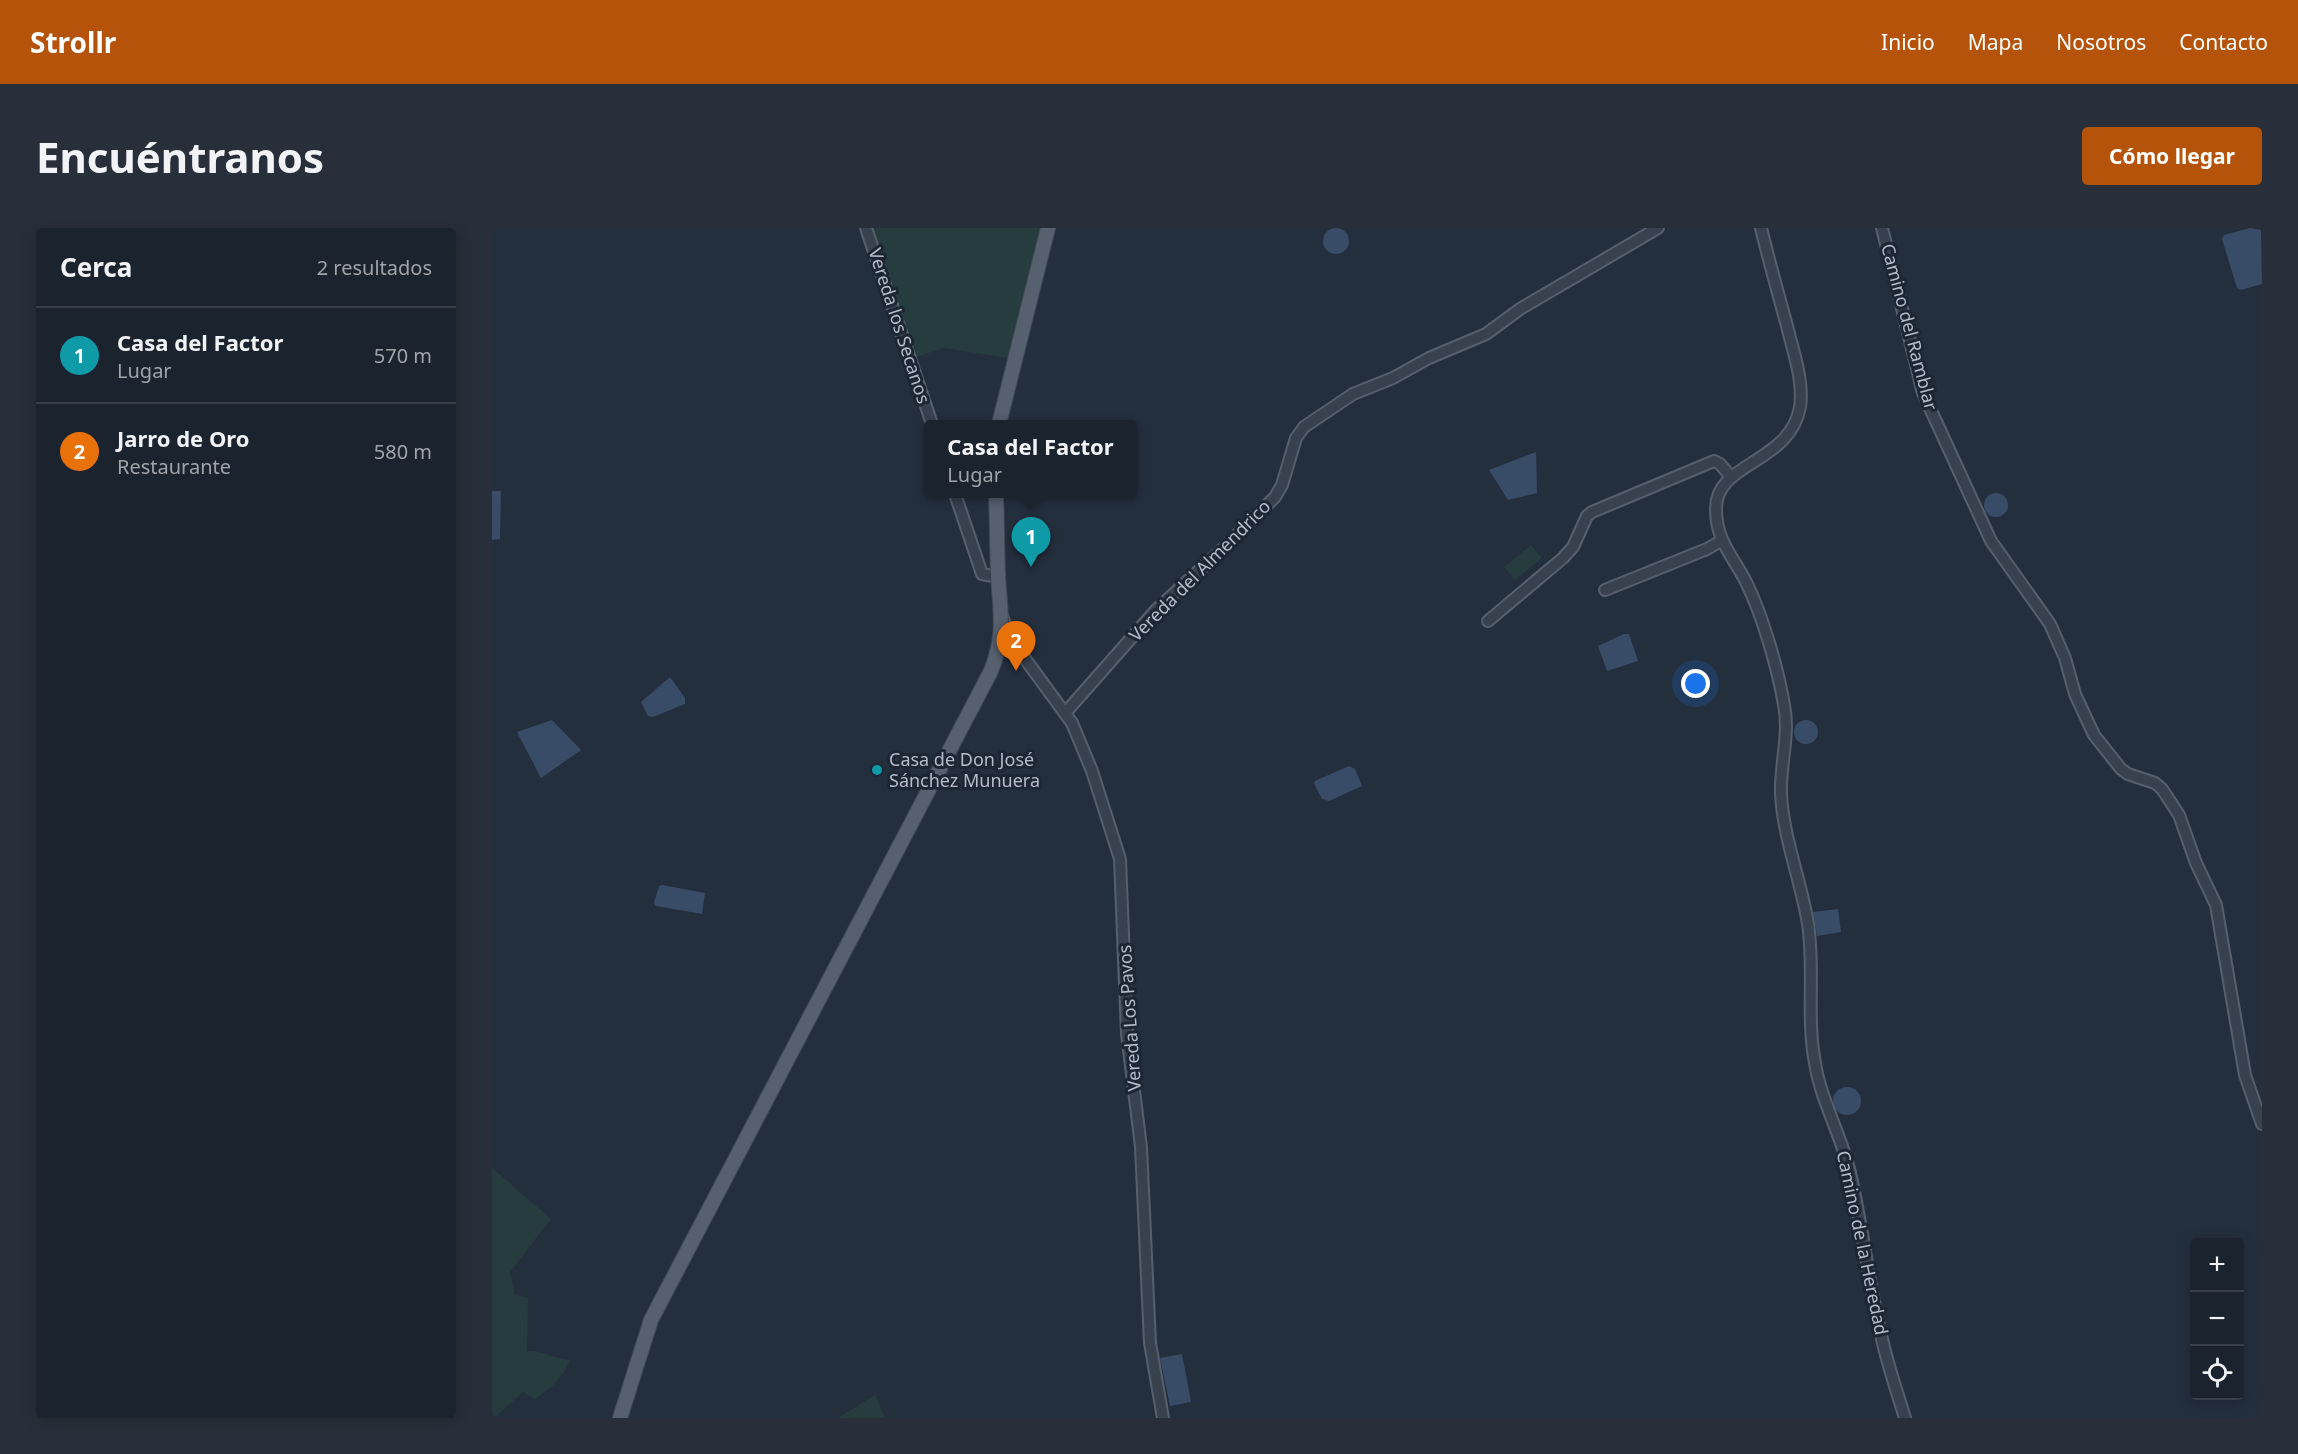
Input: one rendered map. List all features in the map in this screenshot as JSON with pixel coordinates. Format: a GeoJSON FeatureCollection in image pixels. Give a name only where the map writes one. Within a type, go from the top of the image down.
{"type":"FeatureCollection","features":[{"type":"Feature","properties":{"kind":"main road"},"geometry":{"type":"LineString","coordinates":[[1000,420],[1048,228]]}},
{"type":"Feature","properties":{"kind":"main road"},"geometry":{"type":"LineString","coordinates":[[620,1418],[651,1320],[1007,643],[999,577],[996,498]]}},
{"type":"Feature","properties":{"kind":"street","name":"Vereda los Secanos"},"geometry":{"type":"LineString","coordinates":[[866,228],[931,420]]}},
{"type":"Feature","properties":{"kind":"street","name":"Vereda del Almendrico"},"geometry":{"type":"LineString","coordinates":[[1066,712],[1156,610],[1275,497],[1282,485],[1296,438],[1304,427],[1353,394],[1394,378],[1429,358],[1486,334],[1520,309],[1658,228]]}},
{"type":"Feature","properties":{"kind":"street","name":"Camino de la Heredad"},"geometry":{"type":"LineString","coordinates":[[1761,228],[1795,358],[1801,393],[1800,408],[1789,435],[1764,457],[1731,477],[1719,491],[1716,503],[1721,541],[1746,582],[1755,603],[1785,705],[1781,793],[1787,833],[1808,922],[1812,953],[1809,1010],[1815,1063],[1821,1090],[1851,1174],[1882,1340],[1905,1418]]}},
{"type":"Feature","properties":{"kind":"street","name":"Camino del Ramblar"},"geometry":{"type":"LineString","coordinates":[[1882,228],[1923,393],[1990,541],[2050,624],[2065,658],[2075,694],[2094,735],[2121,769],[2128,774],[2148,780],[2162,789],[2179,815],[2196,863],[2216,905],[2245,1075],[2262,1124]]}},
{"type":"Feature","properties":{"kind":"street"},"geometry":{"type":"LineString","coordinates":[[1488,621],[1563,558],[1573,547],[1587,516],[1592,512],[1714,461],[1720,464],[1731,477]]}},
{"type":"Feature","properties":{"kind":"street"},"geometry":{"type":"LineString","coordinates":[[956,498],[982,574],[999,577]]}},
{"type":"Feature","properties":{"kind":"street"},"geometry":{"type":"LineString","coordinates":[[1605,590],[1707,549],[1721,541]]}},
{"type":"Feature","properties":{"kind":"street","name":"Vereda Los Pavos"},"geometry":{"type":"LineString","coordinates":[[1007,643],[1066,712],[1092,771],[1120,859],[1127,1034],[1141,1147],[1150,1343],[1163,1418]]}},
{"type":"Feature","properties":{"kind":"green space"},"geometry":{"type":"Polygon","coordinates":[[[869,228],[1042,228],[1008,358],[944,348],[913,358],[869,228]]]}},
{"type":"Feature","properties":{"kind":"green space"},"geometry":{"type":"Polygon","coordinates":[[[1531,545],[1542,558],[1515,580],[1504,567],[1531,545]]]}},
{"type":"Feature","properties":{"kind":"green space"},"geometry":{"type":"Polygon","coordinates":[[[492,1168],[551,1219],[510,1272],[515,1295],[528,1297],[527,1351],[570,1360],[560,1377],[546,1391],[535,1399],[523,1392],[494,1418],[492,1418],[492,1168]]]}},
{"type":"Feature","properties":{"kind":"green space"},"geometry":{"type":"Polygon","coordinates":[[[875,1395],[885,1418],[838,1418],[875,1395]]]}},
{"type":"Feature","properties":{"kind":"water"},"geometry":{"type":"Polygon","coordinates":[[[1336,228],[1345,232],[1349,241],[1345,250],[1336,254],[1327,250],[1323,241],[1327,232],[1336,228]]]}},
{"type":"Feature","properties":{"kind":"water"},"geometry":{"type":"Polygon","coordinates":[[[2250,228],[2261,230],[2262,284],[2241,290],[2237,288],[2222,239],[2224,235],[2250,228]]]}},
{"type":"Feature","properties":{"kind":"water"},"geometry":{"type":"Polygon","coordinates":[[[1536,452],[1537,493],[1508,500],[1489,470],[1536,452]]]}},
{"type":"Feature","properties":{"kind":"water"},"geometry":{"type":"Polygon","coordinates":[[[492,491],[501,491],[500,539],[492,540],[492,491]]]}},
{"type":"Feature","properties":{"kind":"water"},"geometry":{"type":"Polygon","coordinates":[[[1996,493],[2005,496],[2008,505],[2005,514],[1996,517],[1987,514],[1984,505],[1987,496],[1996,493]]]}},
{"type":"Feature","properties":{"kind":"water"},"geometry":{"type":"Polygon","coordinates":[[[1624,634],[1629,634],[1638,661],[1607,671],[1598,646],[1624,634]]]}},
{"type":"Feature","properties":{"kind":"water"},"geometry":{"type":"Polygon","coordinates":[[[670,677],[685,698],[685,704],[653,717],[648,716],[641,702],[670,677]]]}},
{"type":"Feature","properties":{"kind":"water"},"geometry":{"type":"Polygon","coordinates":[[[552,720],[581,750],[541,778],[517,732],[552,720]]]}},
{"type":"Feature","properties":{"kind":"water"},"geometry":{"type":"Polygon","coordinates":[[[1806,720],[1811,721],[1817,727],[1817,737],[1811,743],[1806,744],[1801,743],[1795,737],[1794,732],[1795,727],[1801,721],[1806,720]]]}},
{"type":"Feature","properties":{"kind":"water"},"geometry":{"type":"Polygon","coordinates":[[[1349,766],[1355,769],[1362,786],[1329,801],[1322,799],[1314,784],[1315,781],[1349,766]]]}},
{"type":"Feature","properties":{"kind":"water"},"geometry":{"type":"Polygon","coordinates":[[[659,886],[705,893],[702,914],[656,906],[654,903],[659,886]]]}},
{"type":"Feature","properties":{"kind":"water"},"geometry":{"type":"Polygon","coordinates":[[[1838,909],[1841,932],[1817,936],[1813,912],[1838,909]]]}},
{"type":"Feature","properties":{"kind":"water"},"geometry":{"type":"Polygon","coordinates":[[[1847,1087],[1857,1091],[1861,1101],[1857,1111],[1847,1115],[1837,1111],[1833,1101],[1837,1091],[1847,1087]]]}},
{"type":"Feature","properties":{"kind":"water"},"geometry":{"type":"Polygon","coordinates":[[[1182,1354],[1191,1402],[1170,1406],[1160,1358],[1182,1354]]]}},
{"type":"Feature","properties":{"kind":"place","name":"Casa del Factor"},"geometry":{"type":"Point","coordinates":[1031,567]}},
{"type":"Feature","properties":{"kind":"place","name":"Jarro de Oro"},"geometry":{"type":"Point","coordinates":[1016,671]}},
{"type":"Feature","properties":{"kind":"place","name":"Casa de Don José Sánchez Munuera"},"geometry":{"type":"Point","coordinates":[877,770]}}]}
